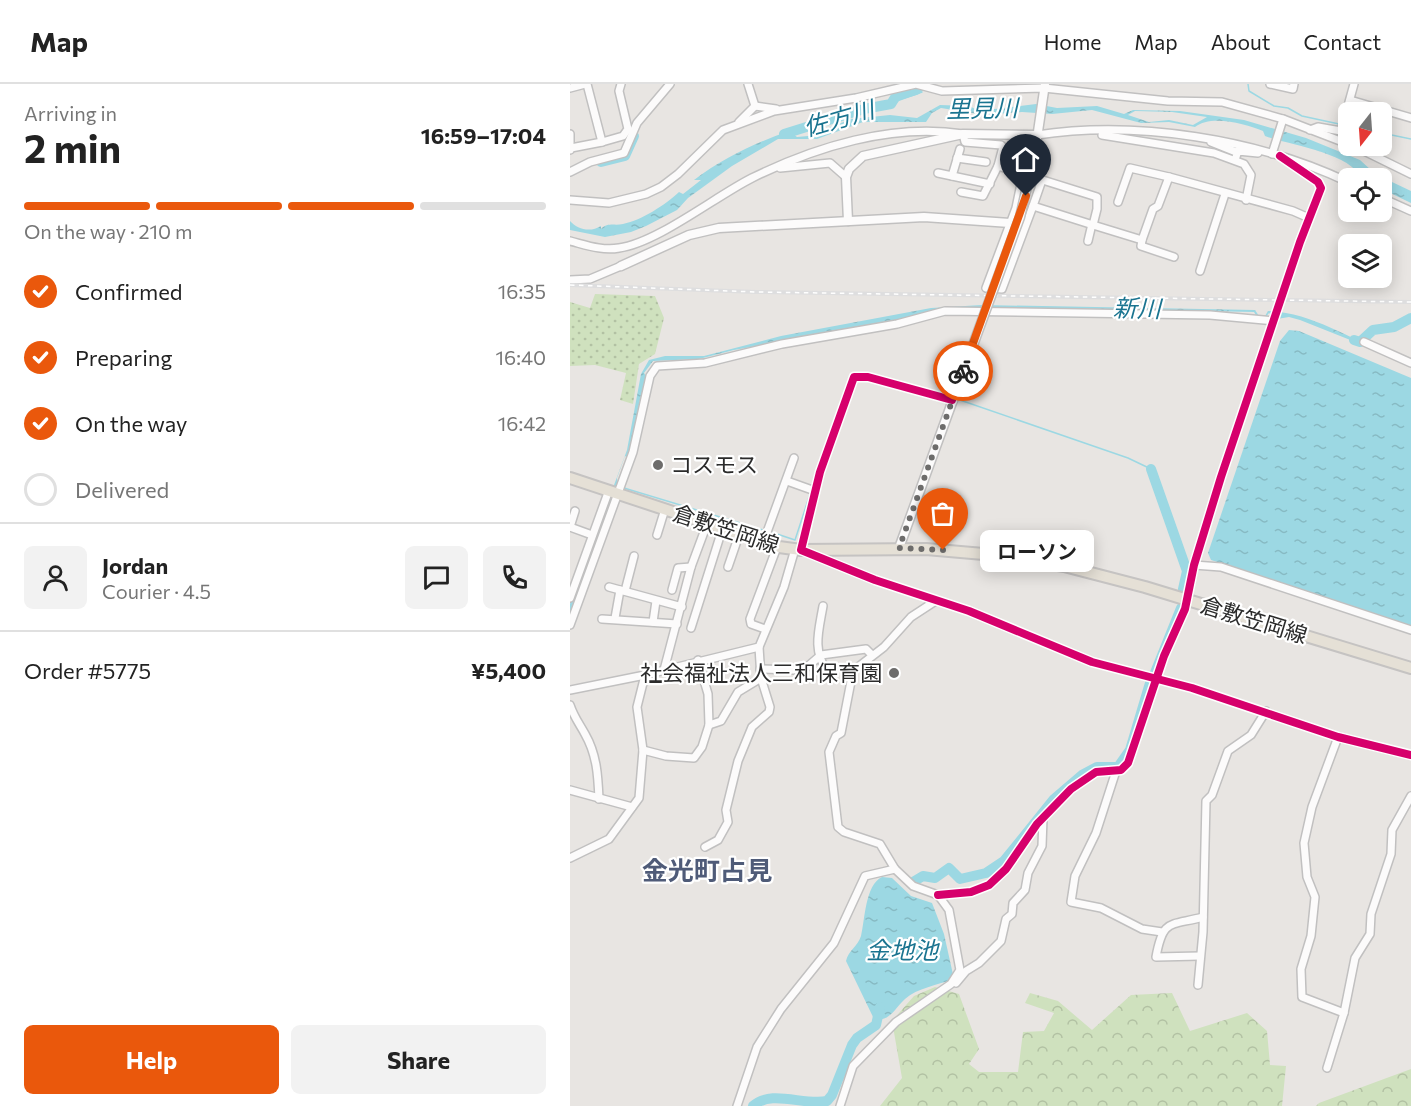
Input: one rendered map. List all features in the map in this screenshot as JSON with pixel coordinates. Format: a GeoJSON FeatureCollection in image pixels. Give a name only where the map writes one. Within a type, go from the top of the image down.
{"type":"FeatureCollection","features":[{"type":"Feature","properties":{"kind":"main road","name":"倉敷笠岡線"},"geometry":{"type":"LineString","coordinates":[[570,478],[739,535],[767,535],[777,547],[798,550],[899,548],[995,555],[1096,574],[1411,668]]}},
{"type":"Feature","properties":{"kind":"street"},"geometry":{"type":"LineString","coordinates":[[570,88],[586,84],[602,142]]}},
{"type":"Feature","properties":{"kind":"street"},"geometry":{"type":"LineString","coordinates":[[570,134],[571,149],[623,136],[628,129],[619,92],[621,84]]}},
{"type":"Feature","properties":{"kind":"street"},"geometry":{"type":"LineString","coordinates":[[570,172],[590,162],[624,153],[637,123],[670,84]]}},
{"type":"Feature","properties":{"kind":"street"},"geometry":{"type":"LineString","coordinates":[[748,84],[755,106]]}},
{"type":"Feature","properties":{"kind":"street"},"geometry":{"type":"LineString","coordinates":[[570,200],[609,204],[646,194],[670,180],[723,130],[778,110],[856,98],[916,84],[932,86],[942,91],[1044,89],[1168,101],[1222,102],[1338,140]]}},
{"type":"Feature","properties":{"kind":"street"},"geometry":{"type":"LineString","coordinates":[[1270,84],[1293,89],[1294,84]]}},
{"type":"Feature","properties":{"kind":"street"},"geometry":{"type":"LineString","coordinates":[[1310,129],[1318,127],[1341,131],[1354,84]]}},
{"type":"Feature","properties":{"kind":"street"},"geometry":{"type":"LineString","coordinates":[[899,548],[1020,217],[1035,152],[1044,89]]}},
{"type":"Feature","properties":{"kind":"street"},"geometry":{"type":"LineString","coordinates":[[1350,100],[1411,117]]}},
{"type":"Feature","properties":{"kind":"street"},"geometry":{"type":"LineString","coordinates":[[755,106],[778,110]]}},
{"type":"Feature","properties":{"kind":"street"},"geometry":{"type":"LineString","coordinates":[[737,124],[755,106]]}},
{"type":"Feature","properties":{"kind":"street"},"geometry":{"type":"LineString","coordinates":[[1270,152],[1282,121]]}},
{"type":"Feature","properties":{"kind":"street"},"geometry":{"type":"LineString","coordinates":[[1087,129],[1091,134],[1235,156],[1270,152]]}},
{"type":"Feature","properties":{"kind":"street"},"geometry":{"type":"LineString","coordinates":[[570,241],[608,249],[622,248],[646,239],[752,178],[815,151],[884,135],[1087,129],[1208,139],[1270,152],[1338,178]]}},
{"type":"Feature","properties":{"kind":"street"},"geometry":{"type":"LineString","coordinates":[[962,192],[983,196],[998,166],[1003,147],[1001,144],[966,142],[963,134]]}},
{"type":"Feature","properties":{"kind":"street"},"geometry":{"type":"LineString","coordinates":[[848,221],[846,177],[849,169],[863,156],[963,134]]}},
{"type":"Feature","properties":{"kind":"street"},"geometry":{"type":"LineString","coordinates":[[1208,139],[1235,156],[1251,175],[1246,200]]}},
{"type":"Feature","properties":{"kind":"street"},"geometry":{"type":"LineString","coordinates":[[952,176],[960,149]]}},
{"type":"Feature","properties":{"kind":"street"},"geometry":{"type":"LineString","coordinates":[[937,600],[911,617],[884,646],[853,670],[841,733],[836,736],[829,752],[834,779],[835,818],[844,832],[880,844],[894,869],[913,886],[938,895],[971,892],[989,885],[1006,869],[1043,818],[1084,778],[1096,772],[1125,768],[1128,763],[1156,679],[1188,600],[1194,565],[1321,184],[1280,156]]}},
{"type":"Feature","properties":{"kind":"street"},"geometry":{"type":"LineString","coordinates":[[1374,156],[1411,174]]}},
{"type":"Feature","properties":{"kind":"street"},"geometry":{"type":"LineString","coordinates":[[957,158],[986,162]]}},
{"type":"Feature","properties":{"kind":"street"},"geometry":{"type":"LineString","coordinates":[[776,168],[830,163],[846,177]]}},
{"type":"Feature","properties":{"kind":"street"},"geometry":{"type":"LineString","coordinates":[[998,166],[1097,197],[1099,201],[1088,241]]}},
{"type":"Feature","properties":{"kind":"street"},"geometry":{"type":"LineString","coordinates":[[1118,202],[1130,168],[1293,211],[1309,218]]}},
{"type":"Feature","properties":{"kind":"street"},"geometry":{"type":"LineString","coordinates":[[938,173],[990,184]]}},
{"type":"Feature","properties":{"kind":"street"},"geometry":{"type":"LineString","coordinates":[[1023,174],[1011,223],[986,288],[1002,289],[1042,180]]}},
{"type":"Feature","properties":{"kind":"street"},"geometry":{"type":"LineString","coordinates":[[1169,177],[1158,206],[1153,209],[1141,246],[1174,257]]}},
{"type":"Feature","properties":{"kind":"street"},"geometry":{"type":"LineString","coordinates":[[1200,271],[1225,194]]}},
{"type":"Feature","properties":{"kind":"street"},"geometry":{"type":"LineString","coordinates":[[1392,202],[1411,211]]}},
{"type":"Feature","properties":{"kind":"street"},"geometry":{"type":"LineString","coordinates":[[1033,206],[1142,240]]}},
{"type":"Feature","properties":{"kind":"street"},"geometry":{"type":"LineString","coordinates":[[570,280],[590,279],[698,231],[924,217],[1027,224]]}},
{"type":"Feature","properties":{"kind":"street"},"geometry":{"type":"LineString","coordinates":[[570,598],[572,586],[592,535],[633,452],[650,376],[653,369],[663,364],[705,363],[782,344],[897,324],[945,311],[1210,315],[1274,321]]}},
{"type":"Feature","properties":{"kind":"street"},"geometry":{"type":"LineString","coordinates":[[1364,342],[1411,363]]}},
{"type":"Feature","properties":{"kind":"street"},"geometry":{"type":"LineString","coordinates":[[705,847],[718,840],[728,822],[726,810],[738,760],[753,727],[769,712],[770,707],[760,678],[759,647],[798,550],[812,490],[854,377],[868,377],[953,398]]}},
{"type":"Feature","properties":{"kind":"street"},"geometry":{"type":"LineString","coordinates":[[767,535],[794,458]]}},
{"type":"Feature","properties":{"kind":"street"},"geometry":{"type":"LineString","coordinates":[[787,482],[812,490]]}},
{"type":"Feature","properties":{"kind":"street"},"geometry":{"type":"LineString","coordinates":[[570,625],[613,492]]}},
{"type":"Feature","properties":{"kind":"street"},"geometry":{"type":"LineString","coordinates":[[657,535],[665,509]]}},
{"type":"Feature","properties":{"kind":"street"},"geometry":{"type":"LineString","coordinates":[[575,511],[570,527],[592,535]]}},
{"type":"Feature","properties":{"kind":"street"},"geometry":{"type":"LineString","coordinates":[[664,670],[678,624],[691,567],[707,524]]}},
{"type":"Feature","properties":{"kind":"street"},"geometry":{"type":"LineString","coordinates":[[691,628],[722,530]]}},
{"type":"Feature","properties":{"kind":"street"},"geometry":{"type":"LineString","coordinates":[[728,567],[739,535]]}},
{"type":"Feature","properties":{"kind":"street"},"geometry":{"type":"LineString","coordinates":[[765,629],[751,624],[750,619],[777,547]]}},
{"type":"Feature","properties":{"kind":"street"},"geometry":{"type":"LineString","coordinates":[[798,550],[937,600],[1063,652],[1266,711],[1338,737],[1411,754]]}},
{"type":"Feature","properties":{"kind":"street"},"geometry":{"type":"LineString","coordinates":[[615,618],[634,555]]}},
{"type":"Feature","properties":{"kind":"street"},"geometry":{"type":"LineString","coordinates":[[1194,565],[1221,567],[1411,630]]}},
{"type":"Feature","properties":{"kind":"street"},"geometry":{"type":"LineString","coordinates":[[672,590],[678,568],[691,567]]}},
{"type":"Feature","properties":{"kind":"street"},"geometry":{"type":"LineString","coordinates":[[609,586],[682,607]]}},
{"type":"Feature","properties":{"kind":"street"},"geometry":{"type":"LineString","coordinates":[[653,622],[656,601]]}},
{"type":"Feature","properties":{"kind":"street"},"geometry":{"type":"LineString","coordinates":[[823,606],[817,642],[818,658],[827,672]]}},
{"type":"Feature","properties":{"kind":"street"},"geometry":{"type":"LineString","coordinates":[[602,619],[615,618],[678,624]]}},
{"type":"Feature","properties":{"kind":"street"},"geometry":{"type":"LineString","coordinates":[[570,690],[645,675],[698,660],[759,647]]}},
{"type":"Feature","properties":{"kind":"street"},"geometry":{"type":"LineString","coordinates":[[760,669],[793,670],[807,667],[818,658],[866,649],[871,654]]}},
{"type":"Feature","properties":{"kind":"street"},"geometry":{"type":"LineString","coordinates":[[643,750],[666,756],[694,758],[702,747],[709,725],[706,687],[698,660]]}},
{"type":"Feature","properties":{"kind":"street"},"geometry":{"type":"LineString","coordinates":[[570,858],[609,839],[639,798],[643,750],[637,707],[645,675]]}},
{"type":"Feature","properties":{"kind":"street"},"geometry":{"type":"LineString","coordinates":[[709,725],[721,721],[738,692],[760,678]]}},
{"type":"Feature","properties":{"kind":"street"},"geometry":{"type":"LineString","coordinates":[[570,705],[575,722],[585,733],[597,762],[599,799]]}},
{"type":"Feature","properties":{"kind":"street"},"geometry":{"type":"LineString","coordinates":[[1198,985],[1203,917],[1206,801],[1212,795],[1228,751],[1251,735],[1266,711]]}},
{"type":"Feature","properties":{"kind":"street"},"geometry":{"type":"LineString","coordinates":[[1338,737],[1312,807],[1304,843],[1307,877],[1315,897],[1311,936],[1301,969],[1302,997],[1344,1013]]}},
{"type":"Feature","properties":{"kind":"street"},"geometry":{"type":"LineString","coordinates":[[1116,771],[1107,791],[1096,833],[1075,876],[1071,902],[1101,908],[1142,930],[1162,932]]}},
{"type":"Feature","properties":{"kind":"street"},"geometry":{"type":"LineString","coordinates":[[570,790],[632,807]]}},
{"type":"Feature","properties":{"kind":"street"},"geometry":{"type":"LineString","coordinates":[[1327,1068],[1344,1013],[1355,958],[1370,934],[1371,914],[1391,854],[1392,830],[1411,796]]}},
{"type":"Feature","properties":{"kind":"street"},"geometry":{"type":"LineString","coordinates":[[840,1106],[854,1066],[896,1022],[951,984],[958,982],[966,971],[979,963],[1001,941],[1006,919],[1012,914],[1013,903],[1025,890],[1028,873],[1042,846],[1043,818]]}},
{"type":"Feature","properties":{"kind":"street"},"geometry":{"type":"LineString","coordinates":[[737,1106],[757,1047],[781,1009],[834,943],[865,876],[894,869]]}},
{"type":"Feature","properties":{"kind":"street"},"geometry":{"type":"LineString","coordinates":[[938,895],[949,910],[960,970],[951,984]]}},
{"type":"Feature","properties":{"kind":"street"},"geometry":{"type":"LineString","coordinates":[[1200,956],[1156,957],[1162,932],[1168,925],[1203,917]]}},
{"type":"Feature","properties":{"kind":"green space"},"geometry":{"type":"Polygon","coordinates":[[[595,294],[655,296],[664,318],[655,354],[639,364],[633,404],[620,400],[626,373],[595,365],[570,366],[570,302],[590,308],[595,294]]]}},
{"type":"Feature","properties":{"kind":"green space"},"geometry":{"type":"Polygon","coordinates":[[[935,987],[959,994],[979,1049],[969,1064],[979,1072],[1018,1072],[1023,1032],[1044,1031],[1054,1013],[1025,1003],[1030,993],[1058,1001],[1092,1030],[1131,995],[1172,993],[1190,1031],[1247,1013],[1267,1031],[1270,1065],[1286,1066],[1282,1106],[880,1106],[902,1078],[892,1021],[914,996],[935,987]]]}},
{"type":"Feature","properties":{"kind":"green space"},"geometry":{"type":"Polygon","coordinates":[[[1411,1069],[1411,1106],[1316,1106],[1319,1103],[1411,1069]]]}},
{"type":"Feature","properties":{"kind":"water"},"geometry":{"type":"Polygon","coordinates":[[[1036,104],[1057,108],[1097,106],[1124,114],[1133,110],[1180,111],[1244,120],[1306,138],[1338,151],[1338,156],[1350,156],[1360,160],[1369,168],[1354,168],[1333,156],[1265,136],[1263,131],[1229,121],[1210,121],[1195,127],[1169,122],[1141,123],[1092,110],[1052,114],[1022,112],[984,115],[941,108],[932,113],[926,122],[863,122],[817,139],[778,139],[732,166],[688,198],[677,210],[646,226],[631,232],[605,237],[570,230],[570,221],[588,230],[623,224],[645,216],[679,192],[683,194],[701,180],[694,180],[728,158],[789,131],[797,137],[808,136],[851,119],[890,115],[917,118],[940,105],[969,106],[984,113],[986,110],[1036,104]],[[1135,111],[1128,115],[1149,122],[1169,120],[1193,125],[1207,117],[1172,112],[1135,111]]]}},
{"type":"Feature","properties":{"kind":"water"},"geometry":{"type":"Polygon","coordinates":[[[1392,182],[1411,191],[1411,203],[1392,194],[1392,182]]]}},
{"type":"Feature","properties":{"kind":"water"},"geometry":{"type":"Polygon","coordinates":[[[982,305],[1255,310],[1259,316],[1265,316],[1268,311],[1315,321],[1388,355],[1300,320],[1289,317],[1277,319],[1269,313],[1265,318],[1257,317],[1254,312],[952,308],[932,311],[909,319],[734,350],[699,359],[653,361],[644,373],[647,377],[632,446],[629,448],[629,459],[625,456],[617,478],[618,485],[570,617],[570,604],[627,450],[641,374],[649,360],[665,356],[704,356],[781,336],[931,308],[982,305]]]}},
{"type":"Feature","properties":{"kind":"water"},"geometry":{"type":"Polygon","coordinates":[[[1289,330],[1299,331],[1411,378],[1411,626],[1211,560],[1208,553],[1280,341],[1289,330]]]}},
{"type":"Feature","properties":{"kind":"water","name":"金地池"},"geometry":{"type":"Polygon","coordinates":[[[882,877],[892,878],[911,896],[932,903],[944,934],[954,979],[915,992],[888,1017],[874,1019],[846,961],[861,936],[872,887],[882,877]]]}},
{"type":"Feature","properties":{"kind":"waterway","name":"佐方川"},"geometry":{"type":"LineString","coordinates":[[784,134],[864,109],[891,104],[896,96],[916,90],[923,84]]}},
{"type":"Feature","properties":{"kind":"waterway"},"geometry":{"type":"LineString","coordinates":[[1248,84],[1249,91],[1274,106],[1288,108],[1302,116],[1338,124]]}},
{"type":"Feature","properties":{"kind":"waterway"},"geometry":{"type":"LineString","coordinates":[[894,102],[922,92]]}},
{"type":"Feature","properties":{"kind":"waterway"},"geometry":{"type":"LineString","coordinates":[[1392,135],[1411,139]]}},
{"type":"Feature","properties":{"kind":"waterway"},"geometry":{"type":"LineString","coordinates":[[601,162],[625,156],[634,136]]}},
{"type":"Feature","properties":{"kind":"waterway","name":"新川"},"geometry":{"type":"LineString","coordinates":[[1354,340],[1360,342],[1373,330],[1394,327],[1411,318]]}},
{"type":"Feature","properties":{"kind":"waterway"},"geometry":{"type":"LineString","coordinates":[[828,441],[850,378],[855,373],[866,374]]}},
{"type":"Feature","properties":{"kind":"waterway"},"geometry":{"type":"LineString","coordinates":[[957,399],[1128,458],[1151,469]]}},
{"type":"Feature","properties":{"kind":"waterway"},"geometry":{"type":"LineString","coordinates":[[1151,469],[1187,571],[1183,589]]}},
{"type":"Feature","properties":{"kind":"waterway"},"geometry":{"type":"LineString","coordinates":[[812,486],[816,477]]}},
{"type":"Feature","properties":{"kind":"waterway"},"geometry":{"type":"LineString","coordinates":[[624,488],[763,530]]}},
{"type":"Feature","properties":{"kind":"waterway"},"geometry":{"type":"LineString","coordinates":[[771,532],[795,540],[811,491]]}},
{"type":"Feature","properties":{"kind":"waterway"},"geometry":{"type":"LineString","coordinates":[[1154,675],[1181,608]]}},
{"type":"Feature","properties":{"kind":"waterway"},"geometry":{"type":"LineString","coordinates":[[913,882],[923,876],[935,878],[949,868],[960,879],[986,873],[1004,861],[1054,799],[1082,775],[1097,767],[1118,767],[1130,750],[1150,683]]}},
{"type":"Feature","properties":{"kind":"waterway"},"geometry":{"type":"LineString","coordinates":[[753,1106],[760,1101],[778,1098],[827,1101],[832,1095],[852,1045],[857,1038],[876,1025],[880,1007]]}},
{"type":"Feature","properties":{"kind":"railway"},"geometry":{"type":"LineString","coordinates":[[570,285],[756,292],[1411,302]]}},
{"type":"Feature","properties":{"kind":"cycle path"},"geometry":{"type":"LineString","coordinates":[[938,895],[971,892],[989,885],[1006,869],[1037,824],[1071,789],[1096,772],[1121,770],[1128,763],[1164,656],[1185,609],[1194,565],[1221,477],[1300,242],[1321,188],[1318,182],[1280,156]]}},
{"type":"Feature","properties":{"kind":"cycle path"},"geometry":{"type":"LineString","coordinates":[[952,400],[868,377],[854,377],[820,472],[801,550],[875,580],[969,611],[1092,662],[1192,688],[1338,737],[1411,755]]}},
{"type":"Feature","properties":{"kind":"way so far"},"geometry":{"type":"LineString","coordinates":[[943,550],[899,548],[963,371]]}},
{"type":"Feature","properties":{"kind":"place","name":"コスモス"},"geometry":{"type":"Point","coordinates":[658,465]}},
{"type":"Feature","properties":{"kind":"place","name":"ローソン"},"geometry":{"type":"Point","coordinates":[943,550]}},
{"type":"Feature","properties":{"kind":"place","name":"社会福祉法人三和保育園"},"geometry":{"type":"Point","coordinates":[894,673]}},
{"type":"Feature","properties":{"kind":"district","name":"金光町占見"},"geometry":{"type":"Point","coordinates":[707,871]}},
{"type":"Feature","properties":{"kind":"route"},"geometry":{"type":"LineString","coordinates":[[963,371],[1026,196]]}},
{"type":"Feature","properties":{"kind":"water label","name":"里見川"},"geometry":{"type":"Point","coordinates":[982,109]}}]}
